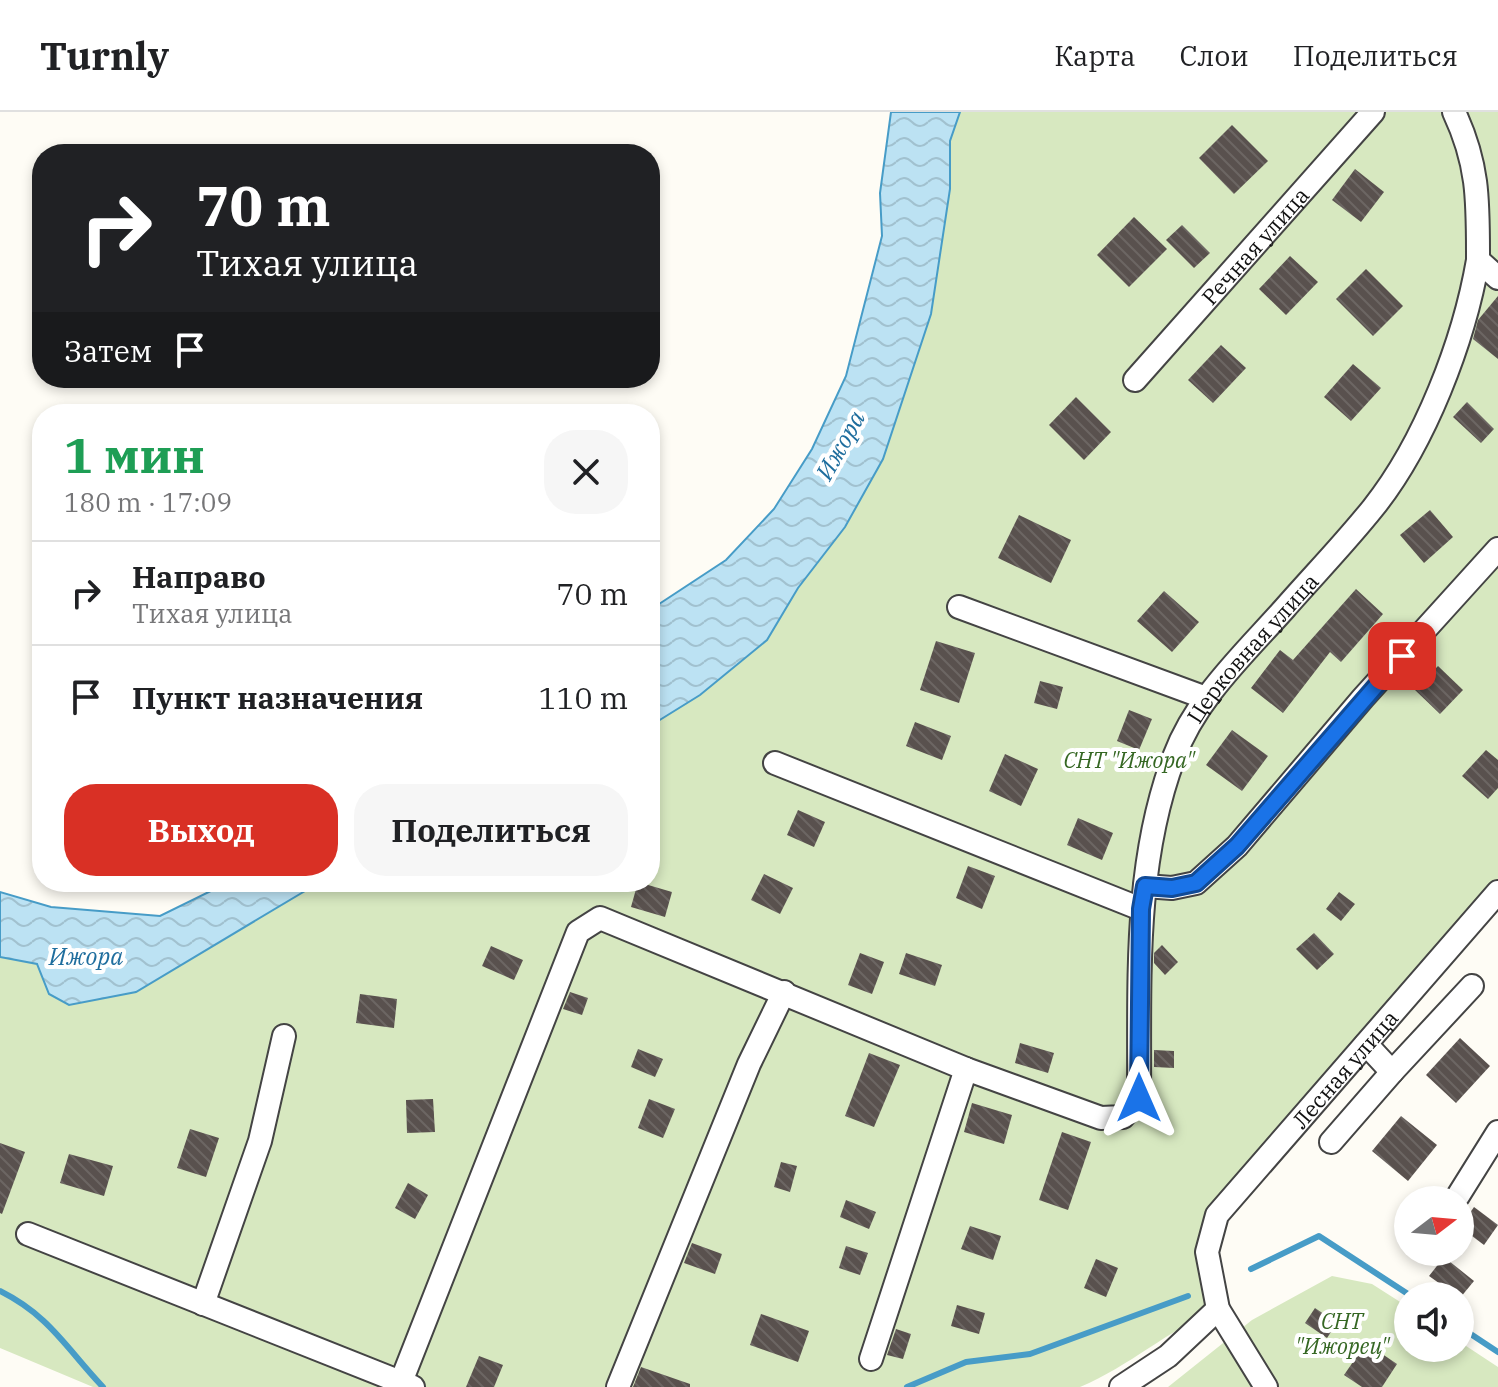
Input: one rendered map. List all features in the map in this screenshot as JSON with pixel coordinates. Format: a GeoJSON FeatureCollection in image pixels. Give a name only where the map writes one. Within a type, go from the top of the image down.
{"type":"FeatureCollection","features":[{"type":"Feature","properties":{"kind":"street","name":"Речная улица"},"geometry":{"type":"LineString","coordinates":[[1135,380],[1373,112]]}},
{"type":"Feature","properties":{"kind":"street","name":"Церковная улица"},"geometry":{"type":"LineString","coordinates":[[966,1069],[1101,1118],[1123,1117],[1139,1098],[1141,909],[1155,827],[1174,756],[1206,698],[1375,506],[1416,438],[1470,307],[1488,219],[1478,197],[1470,146],[1454,112]]}},
{"type":"Feature","properties":{"kind":"street"},"geometry":{"type":"LineString","coordinates":[[1478,260],[1498,278]]}},
{"type":"Feature","properties":{"kind":"street"},"geometry":{"type":"LineString","coordinates":[[1145,886],[1172,888],[1196,883],[1237,846],[1363,698],[1498,549]]}},
{"type":"Feature","properties":{"kind":"street"},"geometry":{"type":"LineString","coordinates":[[959,607],[1206,698]]}},
{"type":"Feature","properties":{"kind":"street"},"geometry":{"type":"LineString","coordinates":[[775,763],[1141,909]]}},
{"type":"Feature","properties":{"kind":"street","name":"Лесная улица"},"geometry":{"type":"LineString","coordinates":[[1218,1309],[1207,1252],[1217,1215],[1498,892]]}},
{"type":"Feature","properties":{"kind":"street"},"geometry":{"type":"LineString","coordinates":[[28,1234],[407,1384],[578,932],[600,918],[966,1069],[871,1359]]}},
{"type":"Feature","properties":{"kind":"street"},"geometry":{"type":"LineString","coordinates":[[1331,1142],[1472,986]]}},
{"type":"Feature","properties":{"kind":"street"},"geometry":{"type":"LineString","coordinates":[[618,1387],[749,1064],[784,992]]}},
{"type":"Feature","properties":{"kind":"street"},"geometry":{"type":"LineString","coordinates":[[203,1304],[260,1141],[284,1036]]}},
{"type":"Feature","properties":{"kind":"street"},"geometry":{"type":"LineString","coordinates":[[1366,1044],[1392,1072]]}},
{"type":"Feature","properties":{"kind":"street"},"geometry":{"type":"LineString","coordinates":[[1464,1186],[1498,1132]]}},
{"type":"Feature","properties":{"kind":"street"},"geometry":{"type":"LineString","coordinates":[[1121,1387],[1168,1356],[1218,1309],[1266,1387]]}},
{"type":"Feature","properties":{"kind":"green space","name":"СНТ \"Ижора\""},"geometry":{"type":"Polygon","coordinates":[[[960,112],[1498,112],[1498,892],[1217,1215],[1218,1309],[1080,1387],[93,1387],[0,1348],[0,957],[37,964],[49,994],[136,992],[303,892],[660,892],[660,720],[700,695],[767,640],[798,588],[845,527],[910,377],[931,314],[950,189],[950,141],[960,112]]]}},
{"type":"Feature","properties":{"kind":"green space","name":"СНТ \"Ижорец\""},"geometry":{"type":"Polygon","coordinates":[[[1332,1276],[1372,1284],[1394,1298],[1394,1362],[1474,1362],[1474,1351],[1498,1367],[1498,1387],[1168,1387],[1252,1320],[1332,1276]]]}},
{"type":"Feature","properties":{"kind":"water","name":"Ижора"},"geometry":{"type":"Polygon","coordinates":[[[891,112],[960,112],[950,141],[950,189],[931,314],[883,459],[845,527],[798,588],[767,640],[700,695],[660,720],[660,603],[726,560],[774,509],[812,449],[846,376],[882,236],[880,193],[891,112]]]}},
{"type":"Feature","properties":{"kind":"water","name":"Ижора"},"geometry":{"type":"Polygon","coordinates":[[[0,892],[51,907],[160,916],[209,892],[303,892],[136,992],[69,1005],[49,994],[37,964],[0,957],[0,892]]]}},
{"type":"Feature","properties":{"kind":"building"},"geometry":{"type":"Polygon","coordinates":[[[1232,125],[1268,161],[1234,194],[1199,158],[1232,125]]]}},
{"type":"Feature","properties":{"kind":"building"},"geometry":{"type":"Polygon","coordinates":[[[1355,169],[1384,192],[1361,222],[1332,200],[1355,169]]]}},
{"type":"Feature","properties":{"kind":"building"},"geometry":{"type":"Polygon","coordinates":[[[1134,217],[1167,249],[1129,287],[1097,255],[1134,217]]]}},
{"type":"Feature","properties":{"kind":"building"},"geometry":{"type":"Polygon","coordinates":[[[1182,225],[1210,253],[1194,268],[1166,240],[1182,225]]]}},
{"type":"Feature","properties":{"kind":"building"},"geometry":{"type":"Polygon","coordinates":[[[1290,256],[1318,282],[1286,315],[1259,289],[1290,256]]]}},
{"type":"Feature","properties":{"kind":"building"},"geometry":{"type":"Polygon","coordinates":[[[1366,269],[1403,306],[1373,336],[1336,299],[1366,269]]]}},
{"type":"Feature","properties":{"kind":"building"},"geometry":{"type":"Polygon","coordinates":[[[1498,296],[1498,359],[1473,339],[1478,320],[1498,296]]]}},
{"type":"Feature","properties":{"kind":"building"},"geometry":{"type":"Polygon","coordinates":[[[1221,345],[1246,368],[1213,403],[1188,380],[1221,345]]]}},
{"type":"Feature","properties":{"kind":"building"},"geometry":{"type":"Polygon","coordinates":[[[1353,364],[1381,388],[1351,421],[1324,397],[1353,364]]]}},
{"type":"Feature","properties":{"kind":"building"},"geometry":{"type":"Polygon","coordinates":[[[1076,397],[1111,432],[1084,460],[1049,425],[1076,397]]]}},
{"type":"Feature","properties":{"kind":"building"},"geometry":{"type":"Polygon","coordinates":[[[1467,402],[1494,429],[1481,443],[1453,417],[1467,402]]]}},
{"type":"Feature","properties":{"kind":"building"},"geometry":{"type":"Polygon","coordinates":[[[1430,510],[1453,537],[1424,563],[1400,535],[1430,510]]]}},
{"type":"Feature","properties":{"kind":"building"},"geometry":{"type":"Polygon","coordinates":[[[1019,515],[1071,540],[1051,583],[998,558],[1019,515]]]}},
{"type":"Feature","properties":{"kind":"building"},"geometry":{"type":"Polygon","coordinates":[[[1356,589],[1383,614],[1341,662],[1330,652],[1283,713],[1251,688],[1280,650],[1293,660],[1356,589]]]}},
{"type":"Feature","properties":{"kind":"building"},"geometry":{"type":"Polygon","coordinates":[[[1164,591],[1199,622],[1172,652],[1137,621],[1164,591]]]}},
{"type":"Feature","properties":{"kind":"building"},"geometry":{"type":"Polygon","coordinates":[[[936,641],[975,653],[959,703],[920,690],[936,641]]]}},
{"type":"Feature","properties":{"kind":"building"},"geometry":{"type":"Polygon","coordinates":[[[1438,666],[1463,690],[1440,714],[1415,690],[1438,666]]]}},
{"type":"Feature","properties":{"kind":"building"},"geometry":{"type":"Polygon","coordinates":[[[1040,681],[1063,687],[1057,709],[1034,703],[1040,681]]]}},
{"type":"Feature","properties":{"kind":"building"},"geometry":{"type":"Polygon","coordinates":[[[1129,710],[1152,719],[1139,750],[1117,741],[1129,710]]]}},
{"type":"Feature","properties":{"kind":"building"},"geometry":{"type":"Polygon","coordinates":[[[915,722],[951,736],[942,760],[906,746],[915,722]]]}},
{"type":"Feature","properties":{"kind":"building"},"geometry":{"type":"Polygon","coordinates":[[[1232,730],[1268,756],[1242,791],[1206,765],[1232,730]]]}},
{"type":"Feature","properties":{"kind":"building"},"geometry":{"type":"Polygon","coordinates":[[[1486,750],[1498,760],[1498,788],[1488,799],[1462,776],[1486,750]]]}},
{"type":"Feature","properties":{"kind":"building"},"geometry":{"type":"Polygon","coordinates":[[[1005,754],[1038,769],[1021,806],[989,791],[1005,754]]]}},
{"type":"Feature","properties":{"kind":"building"},"geometry":{"type":"Polygon","coordinates":[[[798,810],[825,822],[814,847],[787,835],[798,810]]]}},
{"type":"Feature","properties":{"kind":"building"},"geometry":{"type":"Polygon","coordinates":[[[1078,818],[1113,833],[1102,860],[1067,845],[1078,818]]]}},
{"type":"Feature","properties":{"kind":"building"},"geometry":{"type":"Polygon","coordinates":[[[968,866],[995,876],[982,909],[956,898],[968,866]]]}},
{"type":"Feature","properties":{"kind":"building"},"geometry":{"type":"Polygon","coordinates":[[[764,874],[793,888],[780,914],[751,900],[764,874]]]}},
{"type":"Feature","properties":{"kind":"building"},"geometry":{"type":"Polygon","coordinates":[[[660,888],[672,892],[665,917],[631,907],[635,892],[660,892],[660,888]]]}},
{"type":"Feature","properties":{"kind":"building"},"geometry":{"type":"Polygon","coordinates":[[[1339,892],[1355,904],[1341,921],[1326,909],[1339,892]]]}},
{"type":"Feature","properties":{"kind":"building"},"geometry":{"type":"Polygon","coordinates":[[[1314,933],[1334,954],[1317,970],[1296,949],[1314,933]]]}},
{"type":"Feature","properties":{"kind":"building"},"geometry":{"type":"Polygon","coordinates":[[[1162,945],[1178,962],[1165,975],[1154,963],[1154,953],[1162,945]]]}},
{"type":"Feature","properties":{"kind":"building"},"geometry":{"type":"Polygon","coordinates":[[[491,946],[523,960],[514,980],[482,966],[491,946]]]}},
{"type":"Feature","properties":{"kind":"building"},"geometry":{"type":"Polygon","coordinates":[[[860,953],[884,962],[872,994],[848,985],[860,953]]]}},
{"type":"Feature","properties":{"kind":"building"},"geometry":{"type":"Polygon","coordinates":[[[906,953],[942,965],[935,986],[899,974],[906,953]]]}},
{"type":"Feature","properties":{"kind":"building"},"geometry":{"type":"Polygon","coordinates":[[[570,992],[588,998],[582,1015],[563,1009],[570,992]]]}},
{"type":"Feature","properties":{"kind":"building"},"geometry":{"type":"Polygon","coordinates":[[[360,994],[397,999],[394,1028],[356,1023],[360,994]]]}},
{"type":"Feature","properties":{"kind":"building"},"geometry":{"type":"Polygon","coordinates":[[[1460,1038],[1490,1066],[1456,1103],[1426,1075],[1460,1038]]]}},
{"type":"Feature","properties":{"kind":"building"},"geometry":{"type":"Polygon","coordinates":[[[1020,1043],[1054,1053],[1048,1073],[1015,1063],[1020,1043]]]}},
{"type":"Feature","properties":{"kind":"building"},"geometry":{"type":"Polygon","coordinates":[[[638,1049],[663,1059],[655,1077],[631,1067],[638,1049]]]}},
{"type":"Feature","properties":{"kind":"building"},"geometry":{"type":"Polygon","coordinates":[[[1154,1050],[1174,1051],[1174,1068],[1154,1067],[1154,1050]]]}},
{"type":"Feature","properties":{"kind":"building"},"geometry":{"type":"Polygon","coordinates":[[[869,1053],[900,1065],[874,1127],[845,1116],[869,1053]]]}},
{"type":"Feature","properties":{"kind":"building"},"geometry":{"type":"Polygon","coordinates":[[[433,1099],[435,1132],[407,1133],[406,1100],[433,1099]]]}},
{"type":"Feature","properties":{"kind":"building"},"geometry":{"type":"Polygon","coordinates":[[[649,1099],[675,1109],[663,1138],[638,1128],[649,1099]]]}},
{"type":"Feature","properties":{"kind":"building"},"geometry":{"type":"Polygon","coordinates":[[[972,1103],[1012,1115],[1004,1144],[964,1132],[972,1103]]]}},
{"type":"Feature","properties":{"kind":"building"},"geometry":{"type":"Polygon","coordinates":[[[1401,1116],[1437,1145],[1408,1181],[1372,1151],[1401,1116]]]}},
{"type":"Feature","properties":{"kind":"building"},"geometry":{"type":"Polygon","coordinates":[[[190,1129],[219,1138],[206,1177],[177,1168],[190,1129]]]}},
{"type":"Feature","properties":{"kind":"building"},"geometry":{"type":"Polygon","coordinates":[[[1062,1132],[1091,1142],[1068,1210],[1039,1200],[1062,1132]]]}},
{"type":"Feature","properties":{"kind":"building"},"geometry":{"type":"Polygon","coordinates":[[[0,1143],[25,1152],[2,1214],[0,1213],[0,1143]]]}},
{"type":"Feature","properties":{"kind":"building"},"geometry":{"type":"Polygon","coordinates":[[[69,1154],[113,1166],[104,1196],[60,1183],[69,1154]]]}},
{"type":"Feature","properties":{"kind":"building"},"geometry":{"type":"Polygon","coordinates":[[[781,1162],[797,1166],[790,1192],[774,1187],[781,1162]]]}},
{"type":"Feature","properties":{"kind":"building"},"geometry":{"type":"Polygon","coordinates":[[[408,1183],[428,1195],[415,1219],[395,1208],[408,1183]]]}},
{"type":"Feature","properties":{"kind":"building"},"geometry":{"type":"Polygon","coordinates":[[[846,1200],[876,1212],[869,1229],[840,1217],[846,1200]]]}},
{"type":"Feature","properties":{"kind":"building"},"geometry":{"type":"Polygon","coordinates":[[[1474,1207],[1498,1225],[1484,1245],[1474,1238],[1474,1207]]]}},
{"type":"Feature","properties":{"kind":"building"},"geometry":{"type":"Polygon","coordinates":[[[970,1226],[1001,1236],[993,1260],[961,1249],[970,1226]]]}},
{"type":"Feature","properties":{"kind":"building"},"geometry":{"type":"Polygon","coordinates":[[[692,1243],[722,1254],[715,1274],[684,1263],[692,1243]]]}},
{"type":"Feature","properties":{"kind":"building"},"geometry":{"type":"Polygon","coordinates":[[[846,1246],[868,1253],[860,1275],[839,1268],[846,1246]]]}},
{"type":"Feature","properties":{"kind":"building"},"geometry":{"type":"Polygon","coordinates":[[[1096,1259],[1118,1268],[1106,1297],[1084,1288],[1096,1259]]]}},
{"type":"Feature","properties":{"kind":"building"},"geometry":{"type":"Polygon","coordinates":[[[1437,1266],[1455,1266],[1474,1281],[1437,1282],[1429,1276],[1437,1266]]]}},
{"type":"Feature","properties":{"kind":"building"},"geometry":{"type":"Polygon","coordinates":[[[957,1305],[985,1313],[979,1334],[951,1326],[957,1305]]]}},
{"type":"Feature","properties":{"kind":"building"},"geometry":{"type":"Polygon","coordinates":[[[1315,1308],[1337,1323],[1327,1338],[1305,1323],[1315,1308]]]}},
{"type":"Feature","properties":{"kind":"building"},"geometry":{"type":"Polygon","coordinates":[[[761,1314],[809,1331],[798,1362],[750,1345],[761,1314]]]}},
{"type":"Feature","properties":{"kind":"building"},"geometry":{"type":"Polygon","coordinates":[[[896,1329],[911,1334],[903,1359],[887,1355],[896,1329]]]}},
{"type":"Feature","properties":{"kind":"building"},"geometry":{"type":"Polygon","coordinates":[[[1366,1343],[1397,1364],[1382,1387],[1362,1387],[1344,1375],[1366,1343]]]}},
{"type":"Feature","properties":{"kind":"building"},"geometry":{"type":"Polygon","coordinates":[[[479,1356],[503,1365],[494,1387],[466,1387],[479,1356]]]}},
{"type":"Feature","properties":{"kind":"building"},"geometry":{"type":"Polygon","coordinates":[[[641,1367],[690,1384],[690,1387],[633,1387],[641,1367]]]}},
{"type":"Feature","properties":{"kind":"waterway"},"geometry":{"type":"LineString","coordinates":[[1251,1269],[1319,1236],[1394,1285]]}},
{"type":"Feature","properties":{"kind":"waterway"},"geometry":{"type":"LineString","coordinates":[[0,1291],[45,1322],[103,1387]]}},
{"type":"Feature","properties":{"kind":"waterway"},"geometry":{"type":"LineString","coordinates":[[907,1387],[966,1362],[1030,1354],[1188,1296]]}},
{"type":"Feature","properties":{"kind":"waterway"},"geometry":{"type":"LineString","coordinates":[[1474,1336],[1498,1352]]}},
{"type":"Feature","properties":{"kind":"route"},"geometry":{"type":"LineString","coordinates":[[1139,1098],[1141,909],[1145,886],[1172,888],[1196,883],[1237,846],[1402,656]]}}]}
